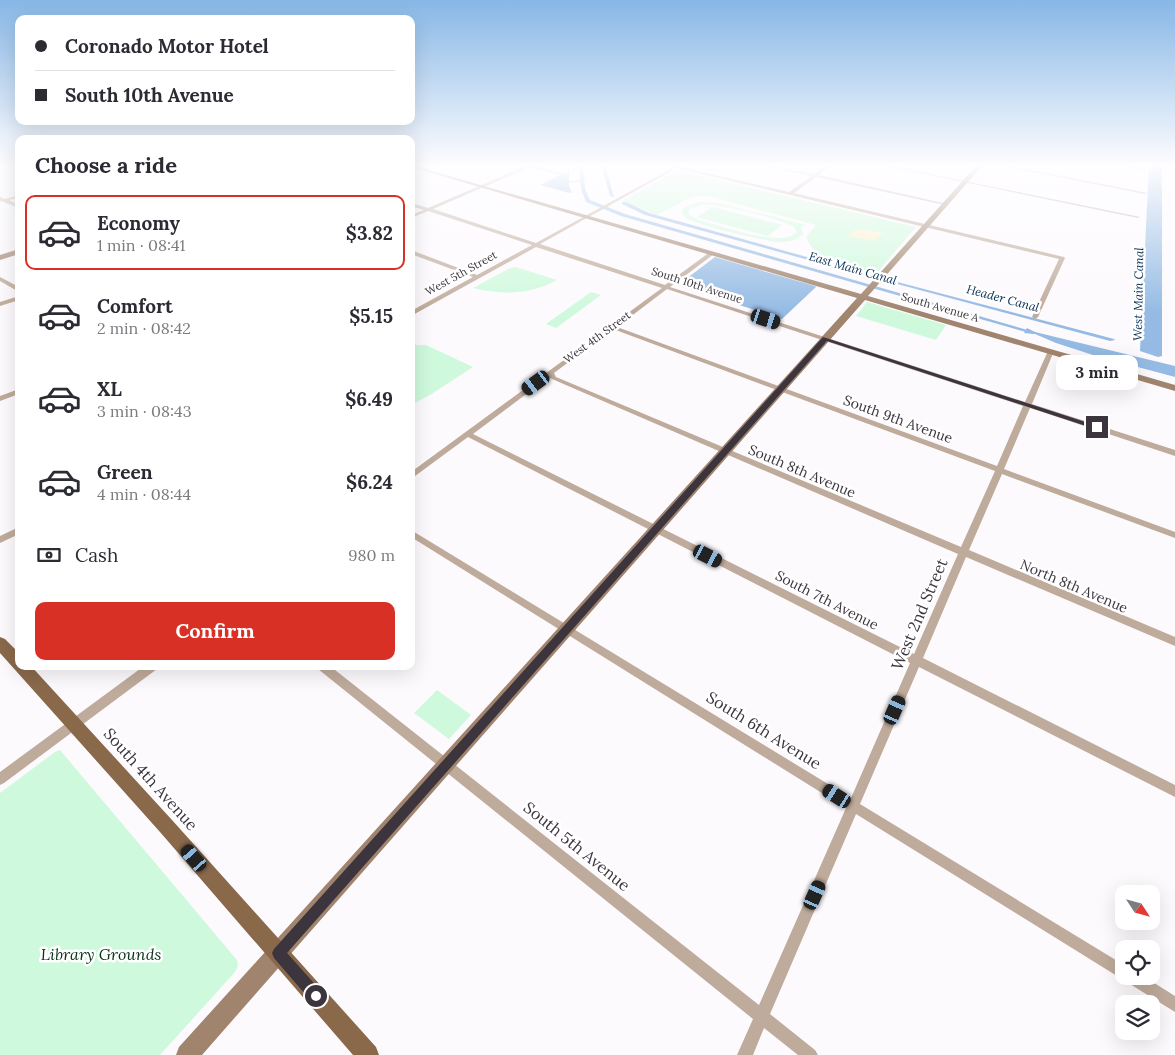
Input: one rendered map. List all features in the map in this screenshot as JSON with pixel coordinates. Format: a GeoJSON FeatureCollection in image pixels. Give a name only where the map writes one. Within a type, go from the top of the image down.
{"type":"FeatureCollection","features":[{"type":"Feature","properties":{"kind":"main road","name":"South 4th Avenue"},"geometry":{"type":"LineString","coordinates":[[0,643],[15,660]]}},
{"type":"Feature","properties":{"kind":"main road","name":"South 4th Avenue"},"geometry":{"type":"LineString","coordinates":[[24,670],[368,1055]]}},
{"type":"Feature","properties":{"kind":"street","name":"South 10th Avenue"},"geometry":{"type":"LineString","coordinates":[[441,214],[1175,452]]}},
{"type":"Feature","properties":{"kind":"street","name":"South Avenue A"},"geometry":{"type":"LineString","coordinates":[[581,214],[712,253],[869,290],[1051,351],[1175,388]]}},
{"type":"Feature","properties":{"kind":"street","name":"West 5th Street"},"geometry":{"type":"LineString","coordinates":[[415,312],[591,214]]}},
{"type":"Feature","properties":{"kind":"street"},"geometry":{"type":"LineString","coordinates":[[876,214],[1062,258],[1035,317]]}},
{"type":"Feature","properties":{"kind":"street"},"geometry":{"type":"LineString","coordinates":[[187,1055],[936,214]]}},
{"type":"Feature","properties":{"kind":"street"},"geometry":{"type":"LineString","coordinates":[[1124,214],[1138,217]]}},
{"type":"Feature","properties":{"kind":"street"},"geometry":{"type":"LineString","coordinates":[[0,258],[15,252]]}},
{"type":"Feature","properties":{"kind":"street"},"geometry":{"type":"LineString","coordinates":[[415,253],[478,277]]}},
{"type":"Feature","properties":{"kind":"street","name":"West 4th Street"},"geometry":{"type":"LineString","coordinates":[[415,473],[712,253]]}},
{"type":"Feature","properties":{"kind":"street"},"geometry":{"type":"LineString","coordinates":[[0,279],[15,288]]}},
{"type":"Feature","properties":{"kind":"street"},"geometry":{"type":"LineString","coordinates":[[0,304],[15,299]]}},
{"type":"Feature","properties":{"kind":"street","name":"South 9th Avenue"},"geometry":{"type":"LineString","coordinates":[[612,327],[1175,535]]}},
{"type":"Feature","properties":{"kind":"street","name":"West 2nd Street"},"geometry":{"type":"LineString","coordinates":[[745,1055],[1051,351]]}},
{"type":"Feature","properties":{"kind":"street","name":"South 8th Avenue"},"geometry":{"type":"LineString","coordinates":[[550,373],[554,378],[963,554]]}},
{"type":"Feature","properties":{"kind":"street"},"geometry":{"type":"LineString","coordinates":[[0,399],[15,393]]}},
{"type":"Feature","properties":{"kind":"street","name":"South 7th Avenue"},"geometry":{"type":"LineString","coordinates":[[468,434],[1175,791]]}},
{"type":"Feature","properties":{"kind":"street"},"geometry":{"type":"LineString","coordinates":[[0,540],[15,532]]}},
{"type":"Feature","properties":{"kind":"street","name":"South 6th Avenue"},"geometry":{"type":"LineString","coordinates":[[415,535],[1115,967]]}},
{"type":"Feature","properties":{"kind":"street","name":"North 8th Avenue"},"geometry":{"type":"LineString","coordinates":[[963,554],[1175,642]]}},
{"type":"Feature","properties":{"kind":"street"},"geometry":{"type":"LineString","coordinates":[[0,779],[148,670]]}},
{"type":"Feature","properties":{"kind":"street","name":"South 5th Avenue"},"geometry":{"type":"LineString","coordinates":[[327,670],[810,1055]]}},
{"type":"Feature","properties":{"kind":"street"},"geometry":{"type":"LineString","coordinates":[[1143,985],[1175,1005]]}},
{"type":"Feature","properties":{"kind":"green space"},"geometry":{"type":"Polygon","coordinates":[[[690,214],[699,220],[765,237],[790,237],[797,232],[795,228],[788,224],[756,214],[806,225],[801,227],[803,234],[801,236],[795,240],[781,242],[703,225],[683,215],[690,214]]]}},
{"type":"Feature","properties":{"kind":"green space"},"geometry":{"type":"Polygon","coordinates":[[[701,214],[740,214],[782,225],[768,236],[697,217],[701,214]]]}},
{"type":"Feature","properties":{"kind":"green space"},"geometry":{"type":"Polygon","coordinates":[[[776,214],[862,214],[916,227],[875,275],[835,262],[815,251],[809,244],[807,236],[816,225],[776,214]]]}},
{"type":"Feature","properties":{"kind":"green space"},"geometry":{"type":"Polygon","coordinates":[[[516,267],[557,280],[537,289],[516,292],[495,292],[473,288],[510,268],[516,267]]]}},
{"type":"Feature","properties":{"kind":"green space"},"geometry":{"type":"Polygon","coordinates":[[[591,292],[601,295],[556,328],[546,324],[591,292]]]}},
{"type":"Feature","properties":{"kind":"green space"},"geometry":{"type":"Polygon","coordinates":[[[867,302],[946,325],[936,340],[856,316],[867,302]]]}},
{"type":"Feature","properties":{"kind":"green space"},"geometry":{"type":"Polygon","coordinates":[[[415,344],[426,345],[473,367],[415,403],[415,344]]]}},
{"type":"Feature","properties":{"kind":"green space"},"geometry":{"type":"Polygon","coordinates":[[[437,690],[471,715],[449,739],[414,713],[437,690]]]}},
{"type":"Feature","properties":{"kind":"green space","name":"Library Grounds"},"geometry":{"type":"Polygon","coordinates":[[[60,750],[237,960],[238,966],[235,972],[160,1055],[0,1055],[0,793],[60,750]]]}},
{"type":"Feature","properties":{"kind":"sand"},"geometry":{"type":"Polygon","coordinates":[[[857,229],[883,233],[874,241],[847,236],[857,229]]]}},
{"type":"Feature","properties":{"kind":"water"},"geometry":{"type":"Polygon","coordinates":[[[1147,214],[1162,214],[1162,356],[1158,357],[1140,351],[1147,214]]]}},
{"type":"Feature","properties":{"kind":"water"},"geometry":{"type":"Polygon","coordinates":[[[715,257],[816,287],[782,319],[678,285],[715,257]]]}},
{"type":"Feature","properties":{"kind":"water"},"geometry":{"type":"Polygon","coordinates":[[[1027,328],[1035,332],[1175,366],[1175,377],[1134,366],[1130,367],[1056,343],[1035,334],[1024,333],[1027,328]]]}},
{"type":"Feature","properties":{"kind":"waterway","name":"East Main Canal"},"geometry":{"type":"LineString","coordinates":[[621,214],[1035,333]]}},
{"type":"Feature","properties":{"kind":"waterway","name":"Header Canal"},"geometry":{"type":"LineString","coordinates":[[648,214],[872,276]]}},
{"type":"Feature","properties":{"kind":"waterway","name":"Header Canal"},"geometry":{"type":"LineString","coordinates":[[888,280],[1112,340]]}},
{"type":"Feature","properties":{"kind":"route"},"geometry":{"type":"LineString","coordinates":[[316,996],[278,953],[825,338],[1097,427]]}},
{"type":"Feature","properties":{"kind":"water label","name":"West Main Canal"},"geometry":{"type":"Point","coordinates":[1138,294]}}]}
